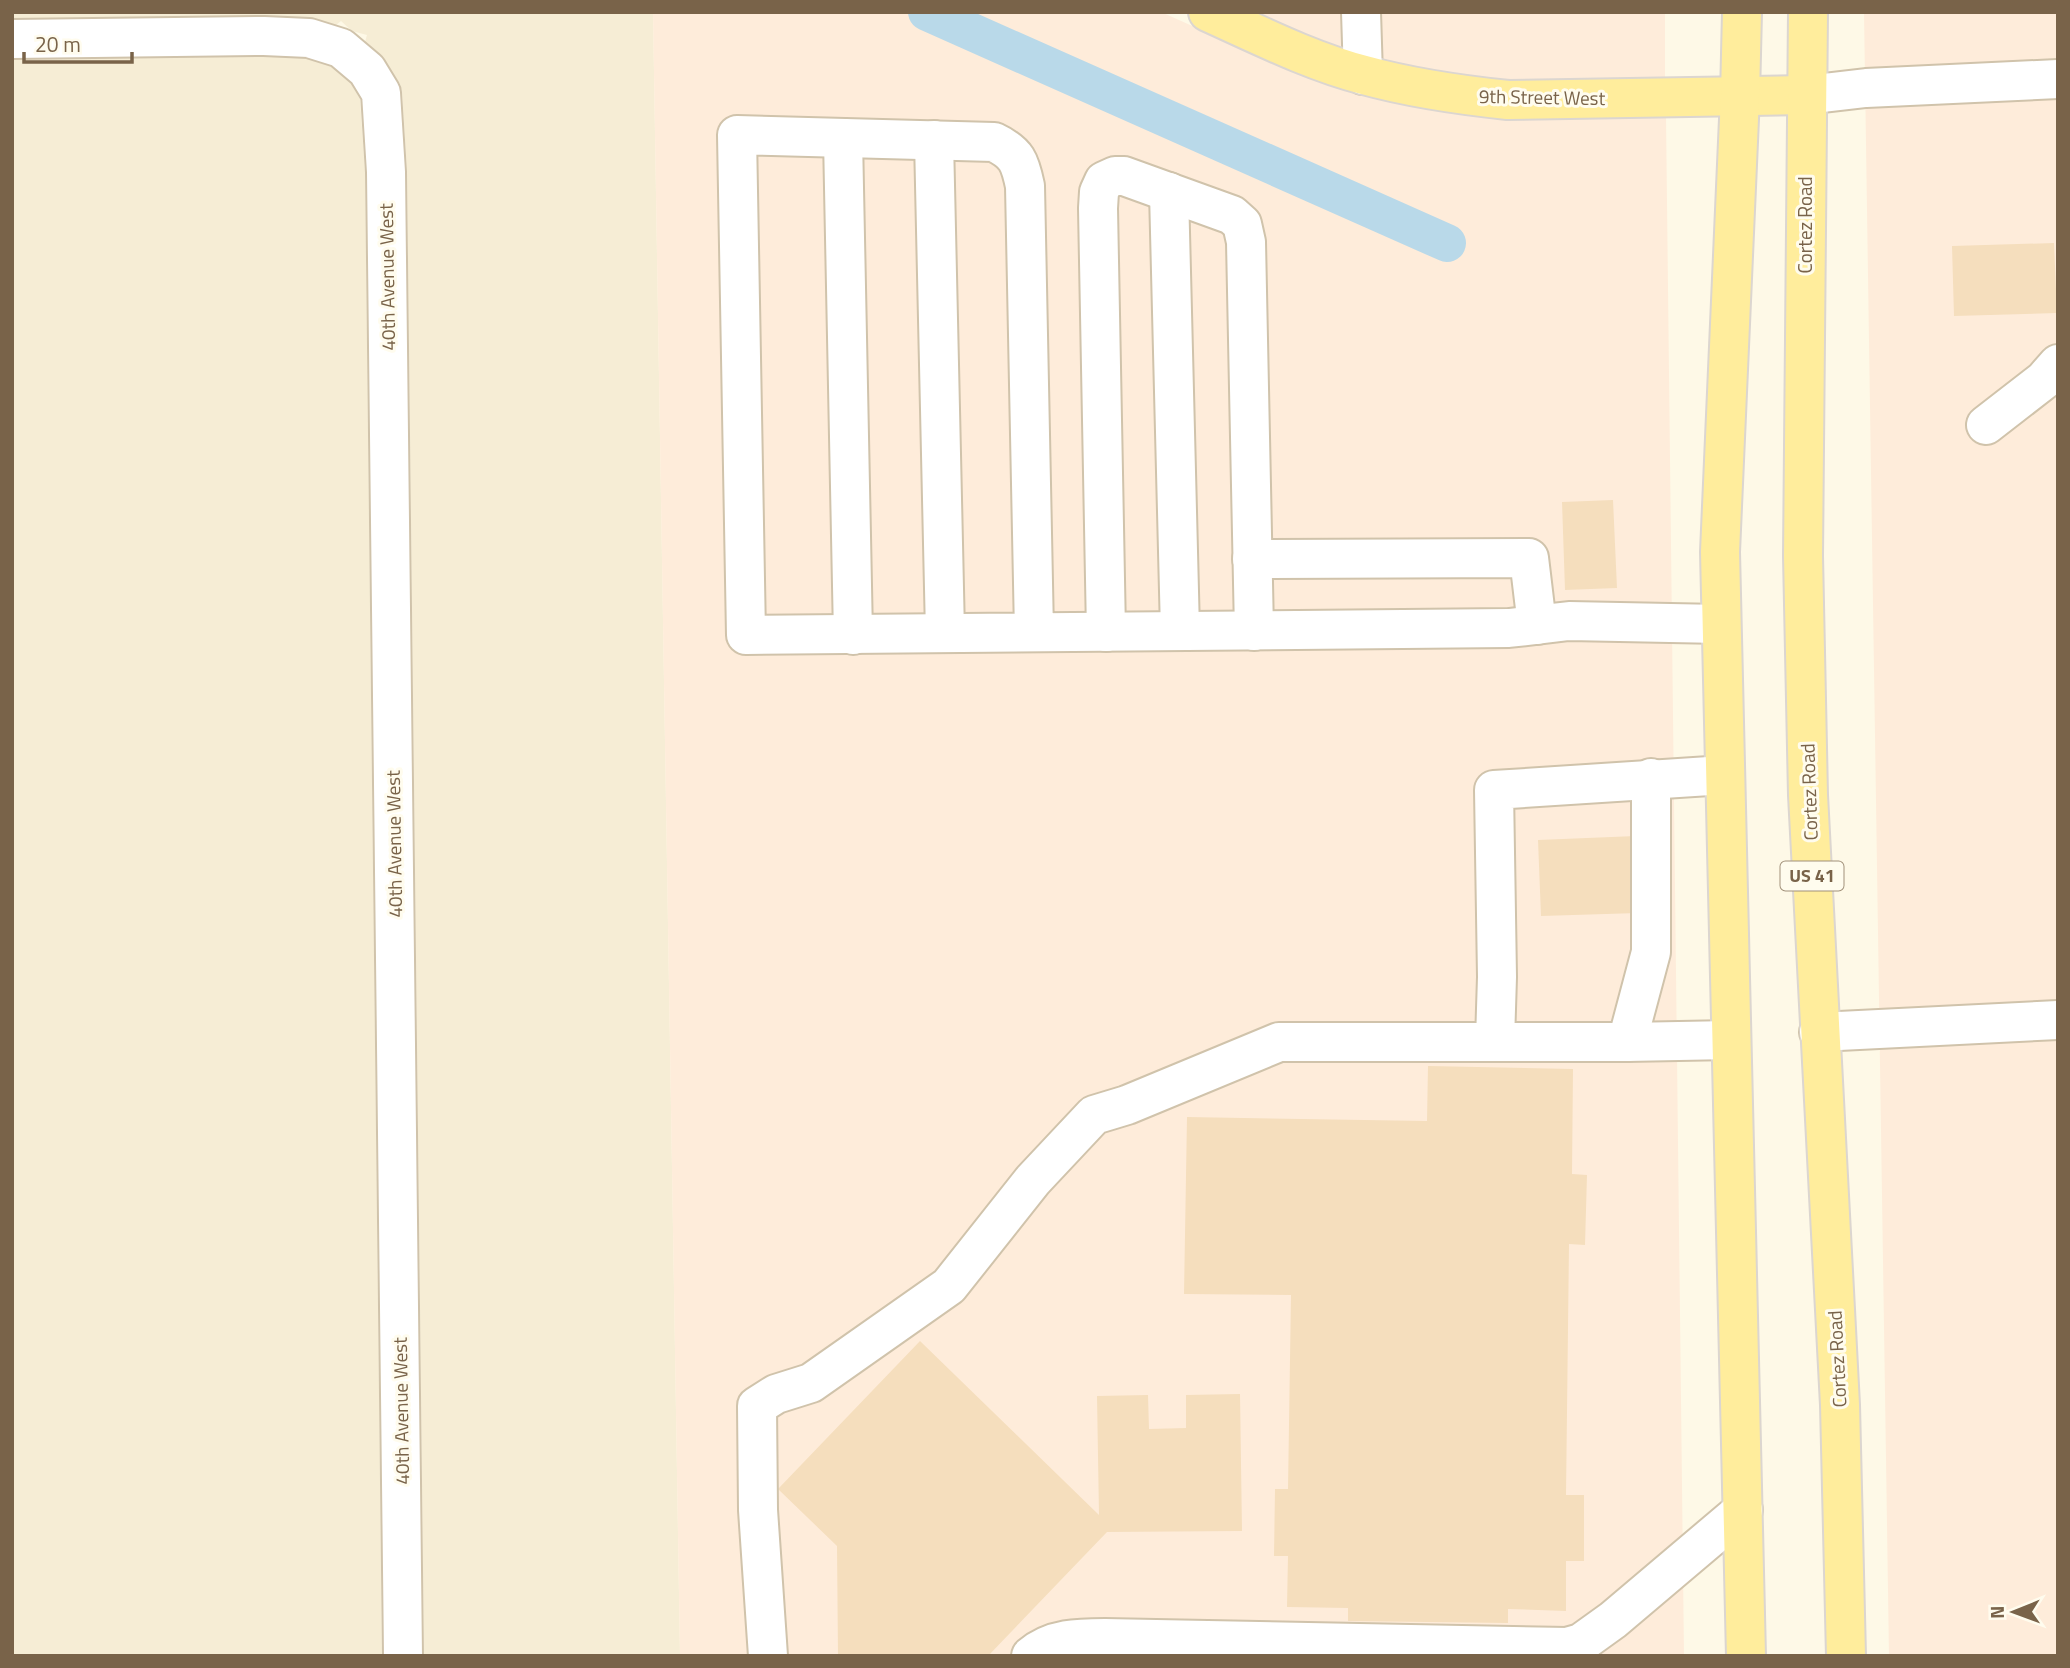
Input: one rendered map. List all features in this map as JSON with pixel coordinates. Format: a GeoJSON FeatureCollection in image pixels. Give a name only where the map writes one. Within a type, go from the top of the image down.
{"type":"FeatureCollection","features":[{"type":"Feature","properties":{"kind":"main road","name":"9th Street West"},"geometry":{"type":"LineString","coordinates":[[1208,12],[1292,49],[1363,75],[1463,96],[1508,100],[1806,95]]}},
{"type":"Feature","properties":{"kind":"main road"},"geometry":{"type":"LineString","coordinates":[[1742,12],[1720,552],[1746,1656]]}},
{"type":"Feature","properties":{"kind":"main road","name":"Cortez Road"},"geometry":{"type":"LineString","coordinates":[[1808,12],[1803,556],[1808,795],[1840,1405],[1846,1656]]}},
{"type":"Feature","properties":{"kind":"street"},"geometry":{"type":"LineString","coordinates":[[1361,12],[1363,75]]}},
{"type":"Feature","properties":{"kind":"street","name":"40th Avenue West"},"geometry":{"type":"LineString","coordinates":[[12,39],[264,36],[309,38],[341,48],[366,70],[381,93],[386,172],[403,1656]]}},
{"type":"Feature","properties":{"kind":"street"},"geometry":{"type":"LineString","coordinates":[[1806,95],[1866,88],[2058,79]]}},
{"type":"Feature","properties":{"kind":"street"},"geometry":{"type":"LineString","coordinates":[[1034,632],[1024,186],[1020,163],[1008,149],[994,142],[737,135],[746,635],[1509,628],[1569,621],[1721,624]]}},
{"type":"Feature","properties":{"kind":"street"},"geometry":{"type":"LineString","coordinates":[[843,138],[853,635]]}},
{"type":"Feature","properties":{"kind":"street"},"geometry":{"type":"LineString","coordinates":[[934,140],[945,634]]}},
{"type":"Feature","properties":{"kind":"street"},"geometry":{"type":"LineString","coordinates":[[1106,632],[1098,208],[1099,192],[1104,181],[1115,176],[1124,176],[1232,215],[1242,224],[1246,242],[1254,631]]}},
{"type":"Feature","properties":{"kind":"street"},"geometry":{"type":"LineString","coordinates":[[1169,192],[1180,631]]}},
{"type":"Feature","properties":{"kind":"street"},"geometry":{"type":"LineString","coordinates":[[1986,425],[2020,401],[2058,364]]}},
{"type":"Feature","properties":{"kind":"street"},"geometry":{"type":"LineString","coordinates":[[1252,559],[1530,558],[1537,625]]}},
{"type":"Feature","properties":{"kind":"street"},"geometry":{"type":"LineString","coordinates":[[1495,1041],[1497,977],[1494,790],[1725,775]]}},
{"type":"Feature","properties":{"kind":"street"},"geometry":{"type":"LineString","coordinates":[[1627,1042],[1651,951],[1651,778]]}},
{"type":"Feature","properties":{"kind":"street"},"geometry":{"type":"LineString","coordinates":[[1819,1032],[2058,1020]]}},
{"type":"Feature","properties":{"kind":"street"},"geometry":{"type":"LineString","coordinates":[[768,1656],[758,1510],[757,1406],[776,1394],[811,1383],[949,1286],[1033,1180],[1094,1115],[1127,1105],[1279,1042],[1731,1040]]}},
{"type":"Feature","properties":{"kind":"street"},"geometry":{"type":"LineString","coordinates":[[1031,1656],[1055,1643],[1085,1638],[1567,1647],[1581,1643],[1613,1620],[1743,1510]]}},
{"type":"Feature","properties":{"kind":"shaded area"},"geometry":{"type":"Polygon","coordinates":[[[12,12],[653,12],[680,1656],[424,1656],[407,171],[400,84],[385,61],[365,42],[367,35],[352,31],[341,21],[335,26],[311,20],[264,17],[12,20],[12,12]]]}},
{"type":"Feature","properties":{"kind":"shaded area"},"geometry":{"type":"Polygon","coordinates":[[[653,12],[1161,12],[1282,66],[1355,92],[1458,114],[1505,119],[1666,116],[1684,1656],[680,1656],[653,12]]]}},
{"type":"Feature","properties":{"kind":"shaded area"},"geometry":{"type":"Polygon","coordinates":[[[1256,12],[1665,12],[1665,78],[1509,81],[1467,77],[1369,57],[1300,32],[1256,12]]]}},
{"type":"Feature","properties":{"kind":"shaded area"},"geometry":{"type":"Polygon","coordinates":[[[1864,12],[2058,12],[2058,1656],[1889,1656],[1864,12]]]}},
{"type":"Feature","properties":{"kind":"shaded area"},"geometry":{"type":"Polygon","coordinates":[[[263,54],[305,57],[330,64],[350,82],[360,99],[365,172],[382,1656],[12,1656],[12,58],[263,54]]]}},
{"type":"Feature","properties":{"kind":"building"},"geometry":{"type":"Polygon","coordinates":[[[2054,243],[2057,313],[1954,316],[1952,246],[2054,243]]]}},
{"type":"Feature","properties":{"kind":"building"},"geometry":{"type":"Polygon","coordinates":[[[1613,500],[1617,588],[1565,590],[1562,502],[1613,500]]]}},
{"type":"Feature","properties":{"kind":"building"},"geometry":{"type":"Polygon","coordinates":[[[1636,836],[1638,913],[1541,916],[1538,840],[1636,836]]]}},
{"type":"Feature","properties":{"kind":"building"},"geometry":{"type":"Polygon","coordinates":[[[1428,1066],[1573,1069],[1572,1174],[1587,1175],[1585,1245],[1569,1244],[1566,1495],[1584,1495],[1584,1561],[1566,1561],[1566,1611],[1508,1609],[1508,1623],[1348,1621],[1348,1608],[1287,1607],[1288,1556],[1274,1556],[1275,1489],[1288,1489],[1291,1295],[1184,1294],[1187,1117],[1427,1121],[1428,1066]]]}},
{"type":"Feature","properties":{"kind":"building"},"geometry":{"type":"Polygon","coordinates":[[[920,1341],[1099,1515],[1097,1396],[1148,1395],[1149,1429],[1186,1428],[1186,1395],[1240,1394],[1242,1531],[1107,1532],[988,1656],[838,1656],[837,1546],[778,1489],[920,1341]]]}},
{"type":"Feature","properties":{"kind":"waterway"},"geometry":{"type":"LineString","coordinates":[[927,12],[1447,243]]}}]}
